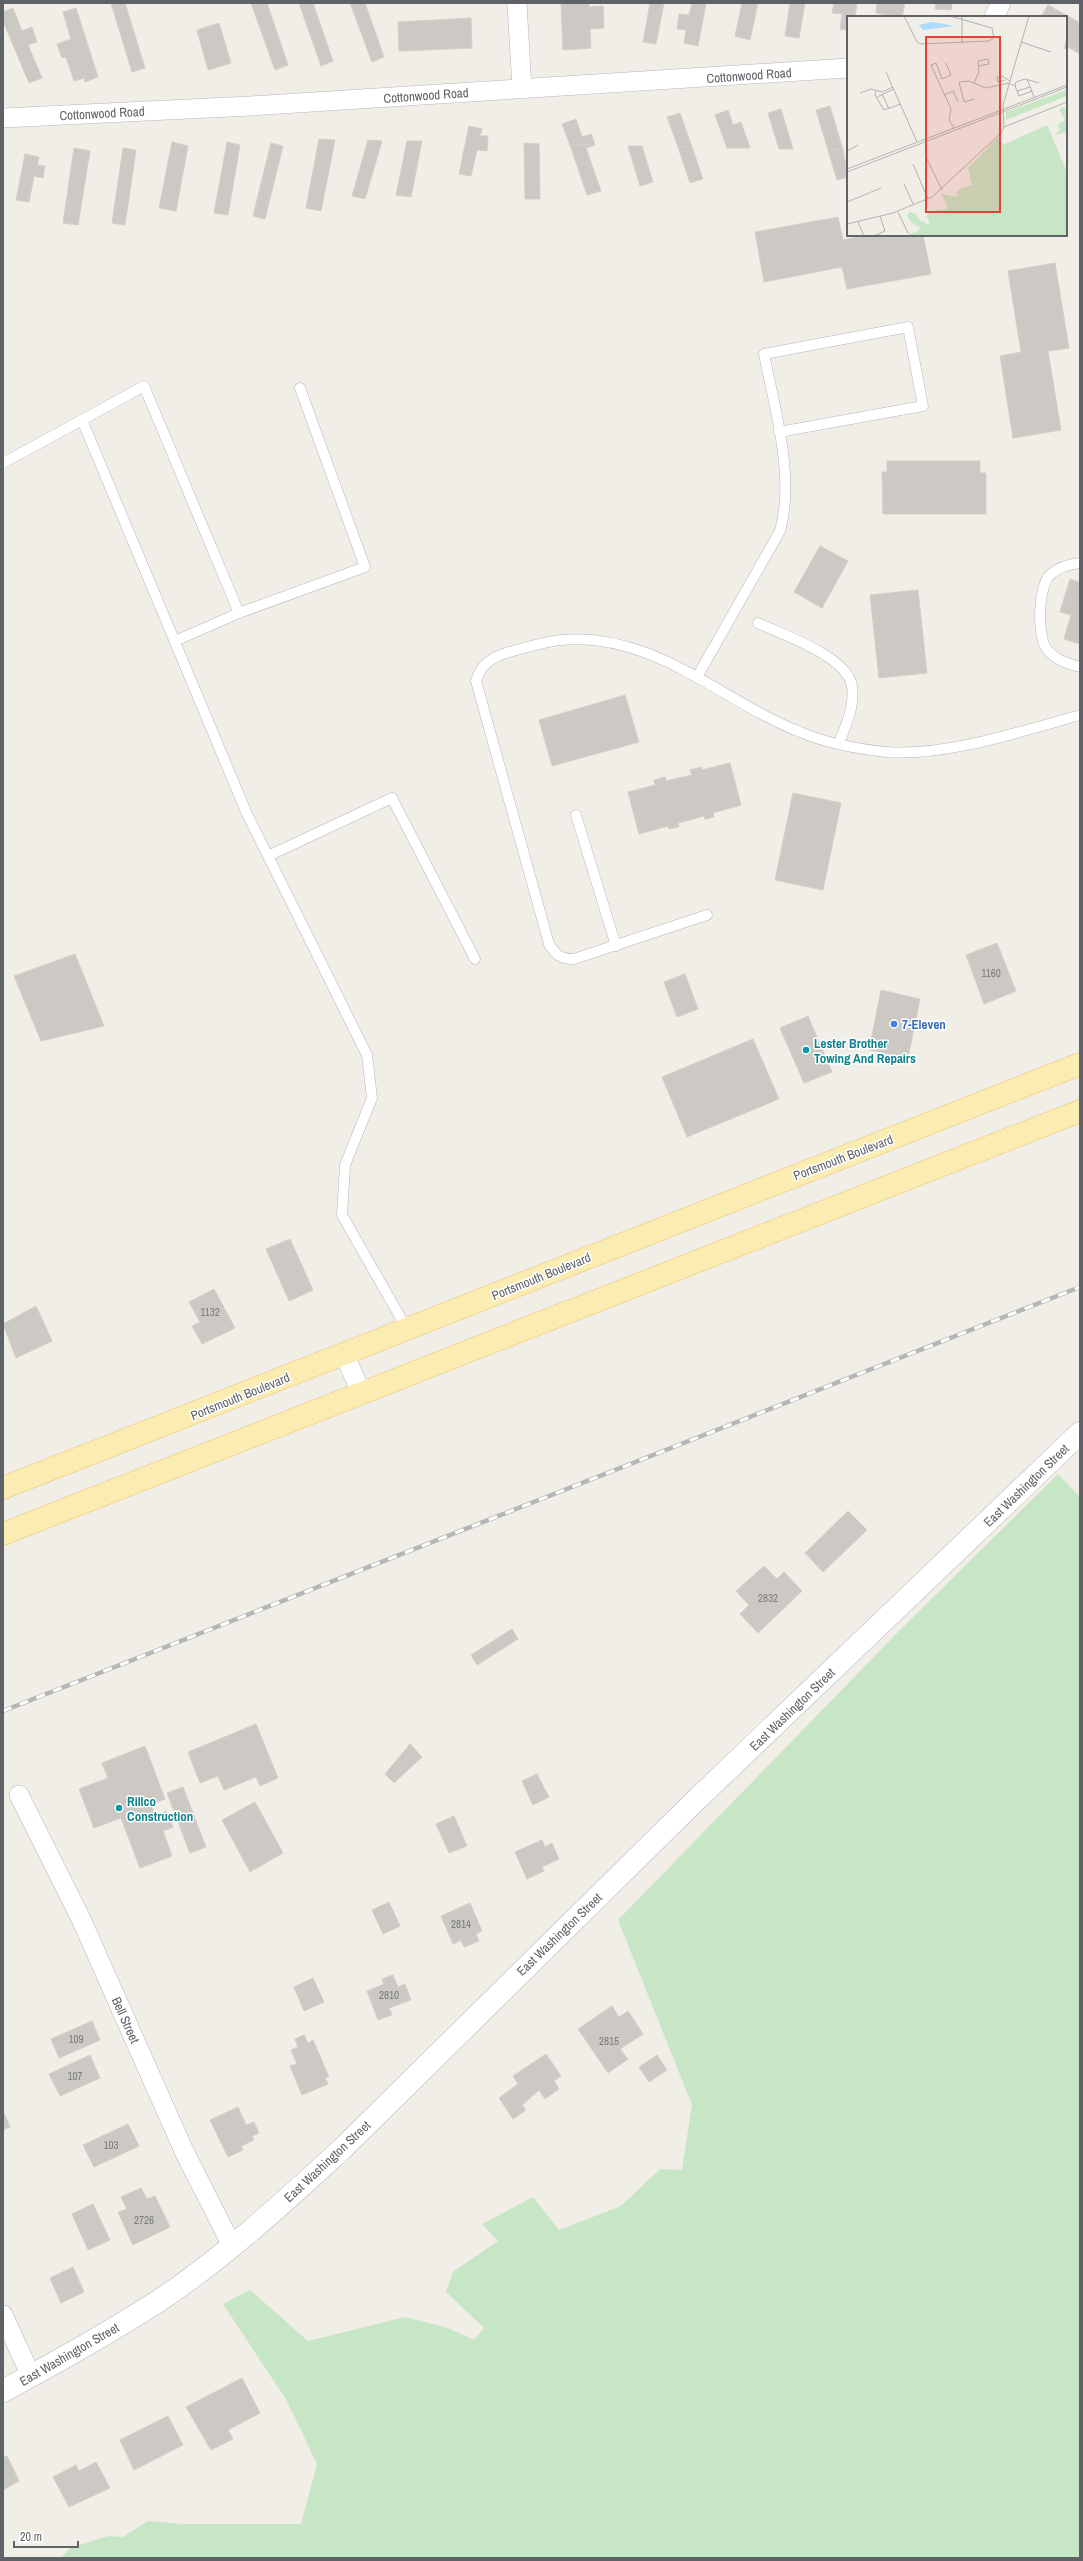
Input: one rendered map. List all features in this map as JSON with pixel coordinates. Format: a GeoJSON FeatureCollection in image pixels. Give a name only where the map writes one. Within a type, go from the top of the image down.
{"type":"FeatureCollection","features":[{"type":"Feature","properties":{"kind":"main road","name":"Portsmouth Boulevard"},"geometry":{"type":"LineString","coordinates":[[3,1488],[1080,1064]]}},
{"type":"Feature","properties":{"kind":"main road"},"geometry":{"type":"LineString","coordinates":[[3,1534],[1080,1111]]}},
{"type":"Feature","properties":{"kind":"main road","name":"East Washington Street"},"geometry":{"type":"LineString","coordinates":[[3,2391],[96,2340],[164,2297],[232,2246],[342,2148],[683,1813],[1080,1433]]}},
{"type":"Feature","properties":{"kind":"street"},"geometry":{"type":"LineString","coordinates":[[517,3],[522,89]]}},
{"type":"Feature","properties":{"kind":"street"},"geometry":{"type":"LineString","coordinates":[[994,16],[1001,3]]}},
{"type":"Feature","properties":{"kind":"street","name":"Cottonwood Road"},"geometry":{"type":"LineString","coordinates":[[3,118],[522,89],[847,68]]}},
{"type":"Feature","properties":{"kind":"street"},"geometry":{"type":"LineString","coordinates":[[344,1354],[362,1394]]}},
{"type":"Feature","properties":{"kind":"street","name":"Bell Street"},"geometry":{"type":"LineString","coordinates":[[19,1794],[81,1919],[184,2151],[232,2246]]}},
{"type":"Feature","properties":{"kind":"street"},"geometry":{"type":"LineString","coordinates":[[3,2315],[31,2376]]}},
{"type":"Feature","properties":{"kind":"lane"},"geometry":{"type":"LineString","coordinates":[[697,677],[780,531],[785,512],[785,492],[779,432],[764,354],[908,328],[923,406],[779,432]]}},
{"type":"Feature","properties":{"kind":"lane"},"geometry":{"type":"LineString","coordinates":[[3,463],[144,386],[239,612]]}},
{"type":"Feature","properties":{"kind":"lane"},"geometry":{"type":"LineString","coordinates":[[175,641],[239,612],[365,567],[300,388]]}},
{"type":"Feature","properties":{"kind":"lane"},"geometry":{"type":"LineString","coordinates":[[82,420],[247,814],[367,1055],[372,1098],[345,1165],[342,1216],[407,1329]]}},
{"type":"Feature","properties":{"kind":"lane"},"geometry":{"type":"LineString","coordinates":[[1080,563],[1069,564],[1050,574],[1043,589],[1040,634],[1046,649],[1062,662],[1080,667]]}},
{"type":"Feature","properties":{"kind":"lane"},"geometry":{"type":"LineString","coordinates":[[758,622],[827,656],[843,668],[852,686],[849,719],[839,743]]}},
{"type":"Feature","properties":{"kind":"lane"},"geometry":{"type":"LineString","coordinates":[[707,915],[574,959],[563,959],[556,954],[549,944],[476,681],[478,671],[485,662],[510,652],[547,642],[569,640],[591,641],[627,647],[662,658],[800,732],[839,743],[887,752],[928,751],[1080,715]]}},
{"type":"Feature","properties":{"kind":"lane"},"geometry":{"type":"LineString","coordinates":[[268,856],[392,798],[475,959]]}},
{"type":"Feature","properties":{"kind":"lane"},"geometry":{"type":"LineString","coordinates":[[576,815],[616,946]]}},
{"type":"Feature","properties":{"kind":"green space"},"geometry":{"type":"Polygon","coordinates":[[[1058,1474],[1080,1497],[1080,2558],[61,2558],[70,2548],[108,2536],[123,2537],[148,2521],[183,2524],[301,2524],[317,2464],[287,2401],[223,2304],[250,2290],[308,2341],[405,2317],[448,2328],[474,2340],[484,2328],[446,2292],[453,2272],[498,2241],[482,2224],[533,2197],[559,2230],[621,2206],[660,2169],[682,2170],[692,2105],[618,1920],[898,1632],[1058,1474]]]}},
{"type":"Feature","properties":{"kind":"building"},"geometry":{"type":"Polygon","coordinates":[[[111,3],[125,3],[145,68],[132,72],[111,3]]]}},
{"type":"Feature","properties":{"kind":"building"},"geometry":{"type":"Polygon","coordinates":[[[251,3],[267,3],[288,65],[275,70],[251,3]]]}},
{"type":"Feature","properties":{"kind":"building"},"geometry":{"type":"Polygon","coordinates":[[[299,3],[313,3],[333,61],[321,66],[299,3]]]}},
{"type":"Feature","properties":{"kind":"building"},"geometry":{"type":"Polygon","coordinates":[[[350,3],[365,3],[384,57],[372,62],[350,3]]]}},
{"type":"Feature","properties":{"kind":"building"},"geometry":{"type":"Polygon","coordinates":[[[561,3],[589,3],[589,7],[603,6],[604,28],[590,29],[591,48],[563,50],[561,3]]]}},
{"type":"Feature","properties":{"kind":"building"},"geometry":{"type":"Polygon","coordinates":[[[650,3],[664,3],[656,44],[643,42],[650,3]]]}},
{"type":"Feature","properties":{"kind":"building"},"geometry":{"type":"Polygon","coordinates":[[[692,3],[706,3],[698,46],[684,43],[686,30],[677,29],[679,14],[689,15],[692,3]]]}},
{"type":"Feature","properties":{"kind":"building"},"geometry":{"type":"Polygon","coordinates":[[[742,3],[758,3],[750,40],[735,36],[742,3]]]}},
{"type":"Feature","properties":{"kind":"building"},"geometry":{"type":"Polygon","coordinates":[[[790,3],[805,3],[799,38],[785,36],[790,3]]]}},
{"type":"Feature","properties":{"kind":"building"},"geometry":{"type":"Polygon","coordinates":[[[834,3],[857,3],[855,16],[847,16],[847,30],[840,29],[842,14],[832,13],[834,3]]]}},
{"type":"Feature","properties":{"kind":"building"},"geometry":{"type":"Polygon","coordinates":[[[877,3],[905,3],[902,16],[887,16],[876,13],[877,3]]]}},
{"type":"Feature","properties":{"kind":"building"},"geometry":{"type":"Polygon","coordinates":[[[936,3],[952,3],[951,10],[935,9],[936,3]]]}},
{"type":"Feature","properties":{"kind":"building"},"geometry":{"type":"Polygon","coordinates":[[[1048,5],[1080,23],[1080,54],[1067,47],[1067,16],[1042,16],[1048,5]]]}},
{"type":"Feature","properties":{"kind":"building"},"geometry":{"type":"Polygon","coordinates":[[[13,8],[22,31],[32,27],[37,42],[28,45],[42,78],[29,83],[3,21],[3,12],[13,8]]]}},
{"type":"Feature","properties":{"kind":"building"},"geometry":{"type":"Polygon","coordinates":[[[76,8],[98,77],[85,82],[84,78],[74,81],[66,57],[62,58],[57,44],[71,39],[63,12],[76,8]]]}},
{"type":"Feature","properties":{"kind":"building"},"geometry":{"type":"Polygon","coordinates":[[[471,18],[472,48],[399,51],[398,22],[471,18]]]}},
{"type":"Feature","properties":{"kind":"building"},"geometry":{"type":"Polygon","coordinates":[[[219,23],[231,63],[208,70],[197,30],[219,23]]]}},
{"type":"Feature","properties":{"kind":"building"},"geometry":{"type":"Polygon","coordinates":[[[830,106],[843,150],[828,150],[816,110],[830,106]]]}},
{"type":"Feature","properties":{"kind":"building"},"geometry":{"type":"Polygon","coordinates":[[[781,109],[793,149],[779,149],[768,113],[781,109]]]}},
{"type":"Feature","properties":{"kind":"building"},"geometry":{"type":"Polygon","coordinates":[[[728,110],[733,125],[741,122],[750,148],[727,148],[715,115],[728,110]]]}},
{"type":"Feature","properties":{"kind":"building"},"geometry":{"type":"Polygon","coordinates":[[[680,113],[692,147],[678,147],[667,117],[680,113]]]}},
{"type":"Feature","properties":{"kind":"building"},"geometry":{"type":"Polygon","coordinates":[[[576,119],[582,137],[591,134],[595,145],[570,145],[562,124],[576,119]]]}},
{"type":"Feature","properties":{"kind":"building"},"geometry":{"type":"Polygon","coordinates":[[[469,126],[482,129],[480,136],[488,136],[487,151],[477,150],[471,176],[459,174],[469,126]]]}},
{"type":"Feature","properties":{"kind":"building"},"geometry":{"type":"Polygon","coordinates":[[[319,139],[335,140],[321,211],[306,208],[319,139]]]}},
{"type":"Feature","properties":{"kind":"building"},"geometry":{"type":"Polygon","coordinates":[[[368,140],[382,141],[365,199],[352,196],[368,140]]]}},
{"type":"Feature","properties":{"kind":"building"},"geometry":{"type":"Polygon","coordinates":[[[407,141],[422,141],[411,197],[396,195],[407,141]]]}},
{"type":"Feature","properties":{"kind":"building"},"geometry":{"type":"Polygon","coordinates":[[[172,142],[188,146],[176,211],[159,208],[172,142]]]}},
{"type":"Feature","properties":{"kind":"building"},"geometry":{"type":"Polygon","coordinates":[[[227,142],[240,145],[228,215],[214,213],[227,142]]]}},
{"type":"Feature","properties":{"kind":"building"},"geometry":{"type":"Polygon","coordinates":[[[271,143],[283,146],[265,219],[253,216],[271,143]]]}},
{"type":"Feature","properties":{"kind":"building"},"geometry":{"type":"Polygon","coordinates":[[[524,143],[539,144],[540,199],[525,199],[524,143]]]}},
{"type":"Feature","properties":{"kind":"building"},"geometry":{"type":"Polygon","coordinates":[[[570,145],[595,145],[586,148],[601,191],[587,195],[570,145]]]}},
{"type":"Feature","properties":{"kind":"building"},"geometry":{"type":"Polygon","coordinates":[[[628,146],[642,146],[653,182],[640,186],[628,146]]]}},
{"type":"Feature","properties":{"kind":"building"},"geometry":{"type":"Polygon","coordinates":[[[678,147],[692,147],[703,179],[690,183],[678,147]]]}},
{"type":"Feature","properties":{"kind":"building"},"geometry":{"type":"Polygon","coordinates":[[[74,148],[90,151],[78,225],[63,223],[74,148]]]}},
{"type":"Feature","properties":{"kind":"building"},"geometry":{"type":"Polygon","coordinates":[[[123,148],[136,150],[125,225],[112,223],[123,148]]]}},
{"type":"Feature","properties":{"kind":"building"},"geometry":{"type":"Polygon","coordinates":[[[828,150],[843,150],[847,177],[837,180],[828,150]]]}},
{"type":"Feature","properties":{"kind":"building"},"geometry":{"type":"Polygon","coordinates":[[[25,154],[39,157],[37,165],[45,166],[43,178],[34,176],[29,202],[16,200],[25,154]]]}},
{"type":"Feature","properties":{"kind":"building"},"geometry":{"type":"Polygon","coordinates":[[[838,217],[843,240],[862,236],[923,236],[931,274],[847,289],[842,267],[764,282],[755,232],[838,217]]]}},
{"type":"Feature","properties":{"kind":"building"},"geometry":{"type":"Polygon","coordinates":[[[1055,263],[1069,348],[1048,351],[1061,430],[1013,438],[1000,356],[1021,352],[1008,271],[1055,263]]]}},
{"type":"Feature","properties":{"kind":"building"},"geometry":{"type":"Polygon","coordinates":[[[887,461],[980,461],[980,473],[986,473],[986,514],[883,514],[882,472],[887,472],[887,461]]]}},
{"type":"Feature","properties":{"kind":"building"},"geometry":{"type":"Polygon","coordinates":[[[820,546],[848,561],[822,608],[794,592],[820,546]]]}},
{"type":"Feature","properties":{"kind":"building"},"geometry":{"type":"Polygon","coordinates":[[[1070,579],[1080,582],[1080,644],[1064,639],[1071,615],[1060,612],[1070,579]]]}},
{"type":"Feature","properties":{"kind":"building"},"geometry":{"type":"Polygon","coordinates":[[[918,590],[927,673],[879,678],[870,595],[918,590]]]}},
{"type":"Feature","properties":{"kind":"building"},"geometry":{"type":"Polygon","coordinates":[[[625,695],[639,742],[552,766],[539,720],[625,695]]]}},
{"type":"Feature","properties":{"kind":"building"},"geometry":{"type":"Polygon","coordinates":[[[730,763],[741,805],[713,813],[714,817],[705,819],[704,816],[678,823],[679,827],[669,829],[668,826],[639,834],[628,792],[655,785],[654,780],[665,777],[666,781],[692,775],[690,770],[701,767],[702,770],[730,763]]]}},
{"type":"Feature","properties":{"kind":"building"},"geometry":{"type":"Polygon","coordinates":[[[793,793],[841,803],[823,890],[775,880],[793,793]]]}},
{"type":"Feature","properties":{"kind":"building"},"geometry":{"type":"Polygon","coordinates":[[[997,943],[1016,991],[984,1004],[966,955],[997,943]]]}},
{"type":"Feature","properties":{"kind":"building"},"geometry":{"type":"Polygon","coordinates":[[[75,954],[104,1026],[41,1041],[14,976],[75,954]]]}},
{"type":"Feature","properties":{"kind":"building"},"geometry":{"type":"Polygon","coordinates":[[[685,974],[698,1009],[677,1017],[664,982],[685,974]]]}},
{"type":"Feature","properties":{"kind":"building","name":"7-Eleven"},"geometry":{"type":"Polygon","coordinates":[[[881,990],[920,999],[908,1058],[869,1050],[881,990]]]}},
{"type":"Feature","properties":{"kind":"building","name":"Lester Brother Towing And Repairs"},"geometry":{"type":"Polygon","coordinates":[[[808,1016],[832,1072],[804,1083],[780,1028],[808,1016]]]}},
{"type":"Feature","properties":{"kind":"building"},"geometry":{"type":"Polygon","coordinates":[[[753,1039],[779,1099],[687,1137],[662,1077],[753,1039]]]}},
{"type":"Feature","properties":{"kind":"building"},"geometry":{"type":"Polygon","coordinates":[[[290,1239],[313,1290],[289,1301],[266,1249],[290,1239]]]}},
{"type":"Feature","properties":{"kind":"building"},"geometry":{"type":"Polygon","coordinates":[[[214,1289],[235,1328],[202,1344],[192,1326],[200,1322],[189,1302],[214,1289]]]}},
{"type":"Feature","properties":{"kind":"building"},"geometry":{"type":"Polygon","coordinates":[[[36,1306],[52,1341],[16,1358],[3,1324],[36,1306]]]}},
{"type":"Feature","properties":{"kind":"building"},"geometry":{"type":"Polygon","coordinates":[[[848,1511],[867,1530],[823,1572],[805,1553],[848,1511]]]}},
{"type":"Feature","properties":{"kind":"building"},"geometry":{"type":"Polygon","coordinates":[[[764,1566],[777,1579],[784,1572],[802,1591],[758,1633],[740,1614],[749,1605],[736,1591],[764,1566]]]}},
{"type":"Feature","properties":{"kind":"building"},"geometry":{"type":"Polygon","coordinates":[[[512,1629],[518,1639],[477,1665],[471,1655],[512,1629]]]}},
{"type":"Feature","properties":{"kind":"building"},"geometry":{"type":"Polygon","coordinates":[[[256,1724],[278,1778],[260,1786],[256,1777],[224,1790],[218,1776],[200,1783],[188,1752],[256,1724]]]}},
{"type":"Feature","properties":{"kind":"building"},"geometry":{"type":"Polygon","coordinates":[[[410,1744],[422,1757],[394,1783],[385,1774],[410,1744]]]}},
{"type":"Feature","properties":{"kind":"building","name":"Rillco Construction"},"geometry":{"type":"Polygon","coordinates":[[[145,1746],[165,1799],[151,1805],[155,1816],[166,1811],[173,1827],[163,1831],[172,1856],[140,1868],[121,1818],[94,1828],[79,1789],[108,1778],[102,1763],[145,1746]]]}},
{"type":"Feature","properties":{"kind":"building"},"geometry":{"type":"Polygon","coordinates":[[[537,1774],[549,1797],[533,1805],[522,1781],[537,1774]]]}},
{"type":"Feature","properties":{"kind":"building"},"geometry":{"type":"Polygon","coordinates":[[[183,1787],[206,1847],[190,1853],[167,1793],[183,1787]]]}},
{"type":"Feature","properties":{"kind":"building"},"geometry":{"type":"Polygon","coordinates":[[[255,1802],[283,1853],[250,1872],[222,1820],[255,1802]]]}},
{"type":"Feature","properties":{"kind":"building"},"geometry":{"type":"Polygon","coordinates":[[[454,1816],[467,1846],[449,1853],[436,1824],[454,1816]]]}},
{"type":"Feature","properties":{"kind":"building"},"geometry":{"type":"Polygon","coordinates":[[[542,1840],[545,1847],[552,1843],[559,1859],[542,1867],[544,1871],[527,1879],[515,1852],[542,1840]]]}},
{"type":"Feature","properties":{"kind":"building"},"geometry":{"type":"Polygon","coordinates":[[[389,1902],[400,1926],[383,1934],[372,1910],[389,1902]]]}},
{"type":"Feature","properties":{"kind":"building"},"geometry":{"type":"Polygon","coordinates":[[[470,1903],[482,1931],[476,1934],[479,1941],[464,1947],[461,1940],[453,1944],[441,1916],[470,1903]]]}},
{"type":"Feature","properties":{"kind":"building"},"geometry":{"type":"Polygon","coordinates":[[[393,1975],[398,1987],[405,1984],[411,2000],[389,2008],[392,2015],[378,2020],[367,1991],[384,1984],[382,1979],[393,1975]]]}},
{"type":"Feature","properties":{"kind":"building"},"geometry":{"type":"Polygon","coordinates":[[[313,1978],[324,2002],[304,2011],[294,1987],[313,1978]]]}},
{"type":"Feature","properties":{"kind":"building"},"geometry":{"type":"Polygon","coordinates":[[[612,2006],[619,2017],[628,2011],[643,2034],[620,2049],[628,2059],[608,2073],[578,2029],[612,2006]]]}},
{"type":"Feature","properties":{"kind":"building"},"geometry":{"type":"Polygon","coordinates":[[[92,2021],[100,2040],[59,2058],[51,2039],[92,2021]]]}},
{"type":"Feature","properties":{"kind":"building"},"geometry":{"type":"Polygon","coordinates":[[[304,2035],[308,2043],[313,2040],[329,2077],[325,2078],[328,2084],[302,2095],[290,2066],[297,2064],[291,2050],[298,2047],[295,2039],[304,2035]]]}},
{"type":"Feature","properties":{"kind":"building"},"geometry":{"type":"Polygon","coordinates":[[[546,2054],[561,2076],[554,2081],[559,2089],[545,2099],[539,2090],[522,2105],[526,2110],[513,2119],[499,2098],[518,2084],[513,2076],[546,2054]]]}},
{"type":"Feature","properties":{"kind":"building"},"geometry":{"type":"Polygon","coordinates":[[[90,2055],[100,2078],[60,2096],[49,2074],[90,2055]]]}},
{"type":"Feature","properties":{"kind":"building"},"geometry":{"type":"Polygon","coordinates":[[[657,2055],[667,2070],[649,2082],[639,2067],[657,2055]]]}},
{"type":"Feature","properties":{"kind":"building"},"geometry":{"type":"Polygon","coordinates":[[[238,2107],[246,2125],[254,2122],[259,2133],[252,2136],[254,2140],[241,2146],[243,2150],[228,2157],[210,2120],[238,2107]]]}},
{"type":"Feature","properties":{"kind":"building"},"geometry":{"type":"Polygon","coordinates":[[[3,2111],[10,2127],[3,2130],[3,2111]]]}},
{"type":"Feature","properties":{"kind":"building"},"geometry":{"type":"Polygon","coordinates":[[[128,2124],[139,2146],[94,2167],[83,2145],[128,2124]]]}},
{"type":"Feature","properties":{"kind":"building"},"geometry":{"type":"Polygon","coordinates":[[[141,2188],[147,2199],[155,2196],[170,2227],[133,2245],[118,2212],[127,2209],[121,2197],[141,2188]]]}},
{"type":"Feature","properties":{"kind":"building"},"geometry":{"type":"Polygon","coordinates":[[[93,2204],[110,2240],[88,2250],[72,2214],[93,2204]]]}},
{"type":"Feature","properties":{"kind":"building"},"geometry":{"type":"Polygon","coordinates":[[[73,2267],[84,2292],[61,2303],[50,2278],[73,2267]]]}},
{"type":"Feature","properties":{"kind":"building"},"geometry":{"type":"Polygon","coordinates":[[[242,2378],[260,2413],[228,2430],[233,2439],[211,2450],[186,2407],[242,2378]]]}},
{"type":"Feature","properties":{"kind":"building"},"geometry":{"type":"Polygon","coordinates":[[[168,2416],[183,2445],[134,2470],[120,2440],[168,2416]]]}},
{"type":"Feature","properties":{"kind":"building"},"geometry":{"type":"Polygon","coordinates":[[[7,2456],[19,2481],[3,2490],[3,2457],[7,2456]]]}},
{"type":"Feature","properties":{"kind":"building"},"geometry":{"type":"Polygon","coordinates":[[[96,2462],[110,2488],[69,2507],[53,2477],[76,2465],[79,2471],[96,2462]]]}},
{"type":"Feature","properties":{"kind":"railway"},"geometry":{"type":"LineString","coordinates":[[3,1711],[1080,1287]]}},
{"type":"Feature","properties":{"kind":"place","name":"7-Eleven"},"geometry":{"type":"Point","coordinates":[894,1024]}},
{"type":"Feature","properties":{"kind":"place","name":"Lester Brother Towing And Repairs"},"geometry":{"type":"Point","coordinates":[806,1050]}},
{"type":"Feature","properties":{"kind":"place","name":"Rillco Construction"},"geometry":{"type":"Point","coordinates":[119,1808]}}]}
